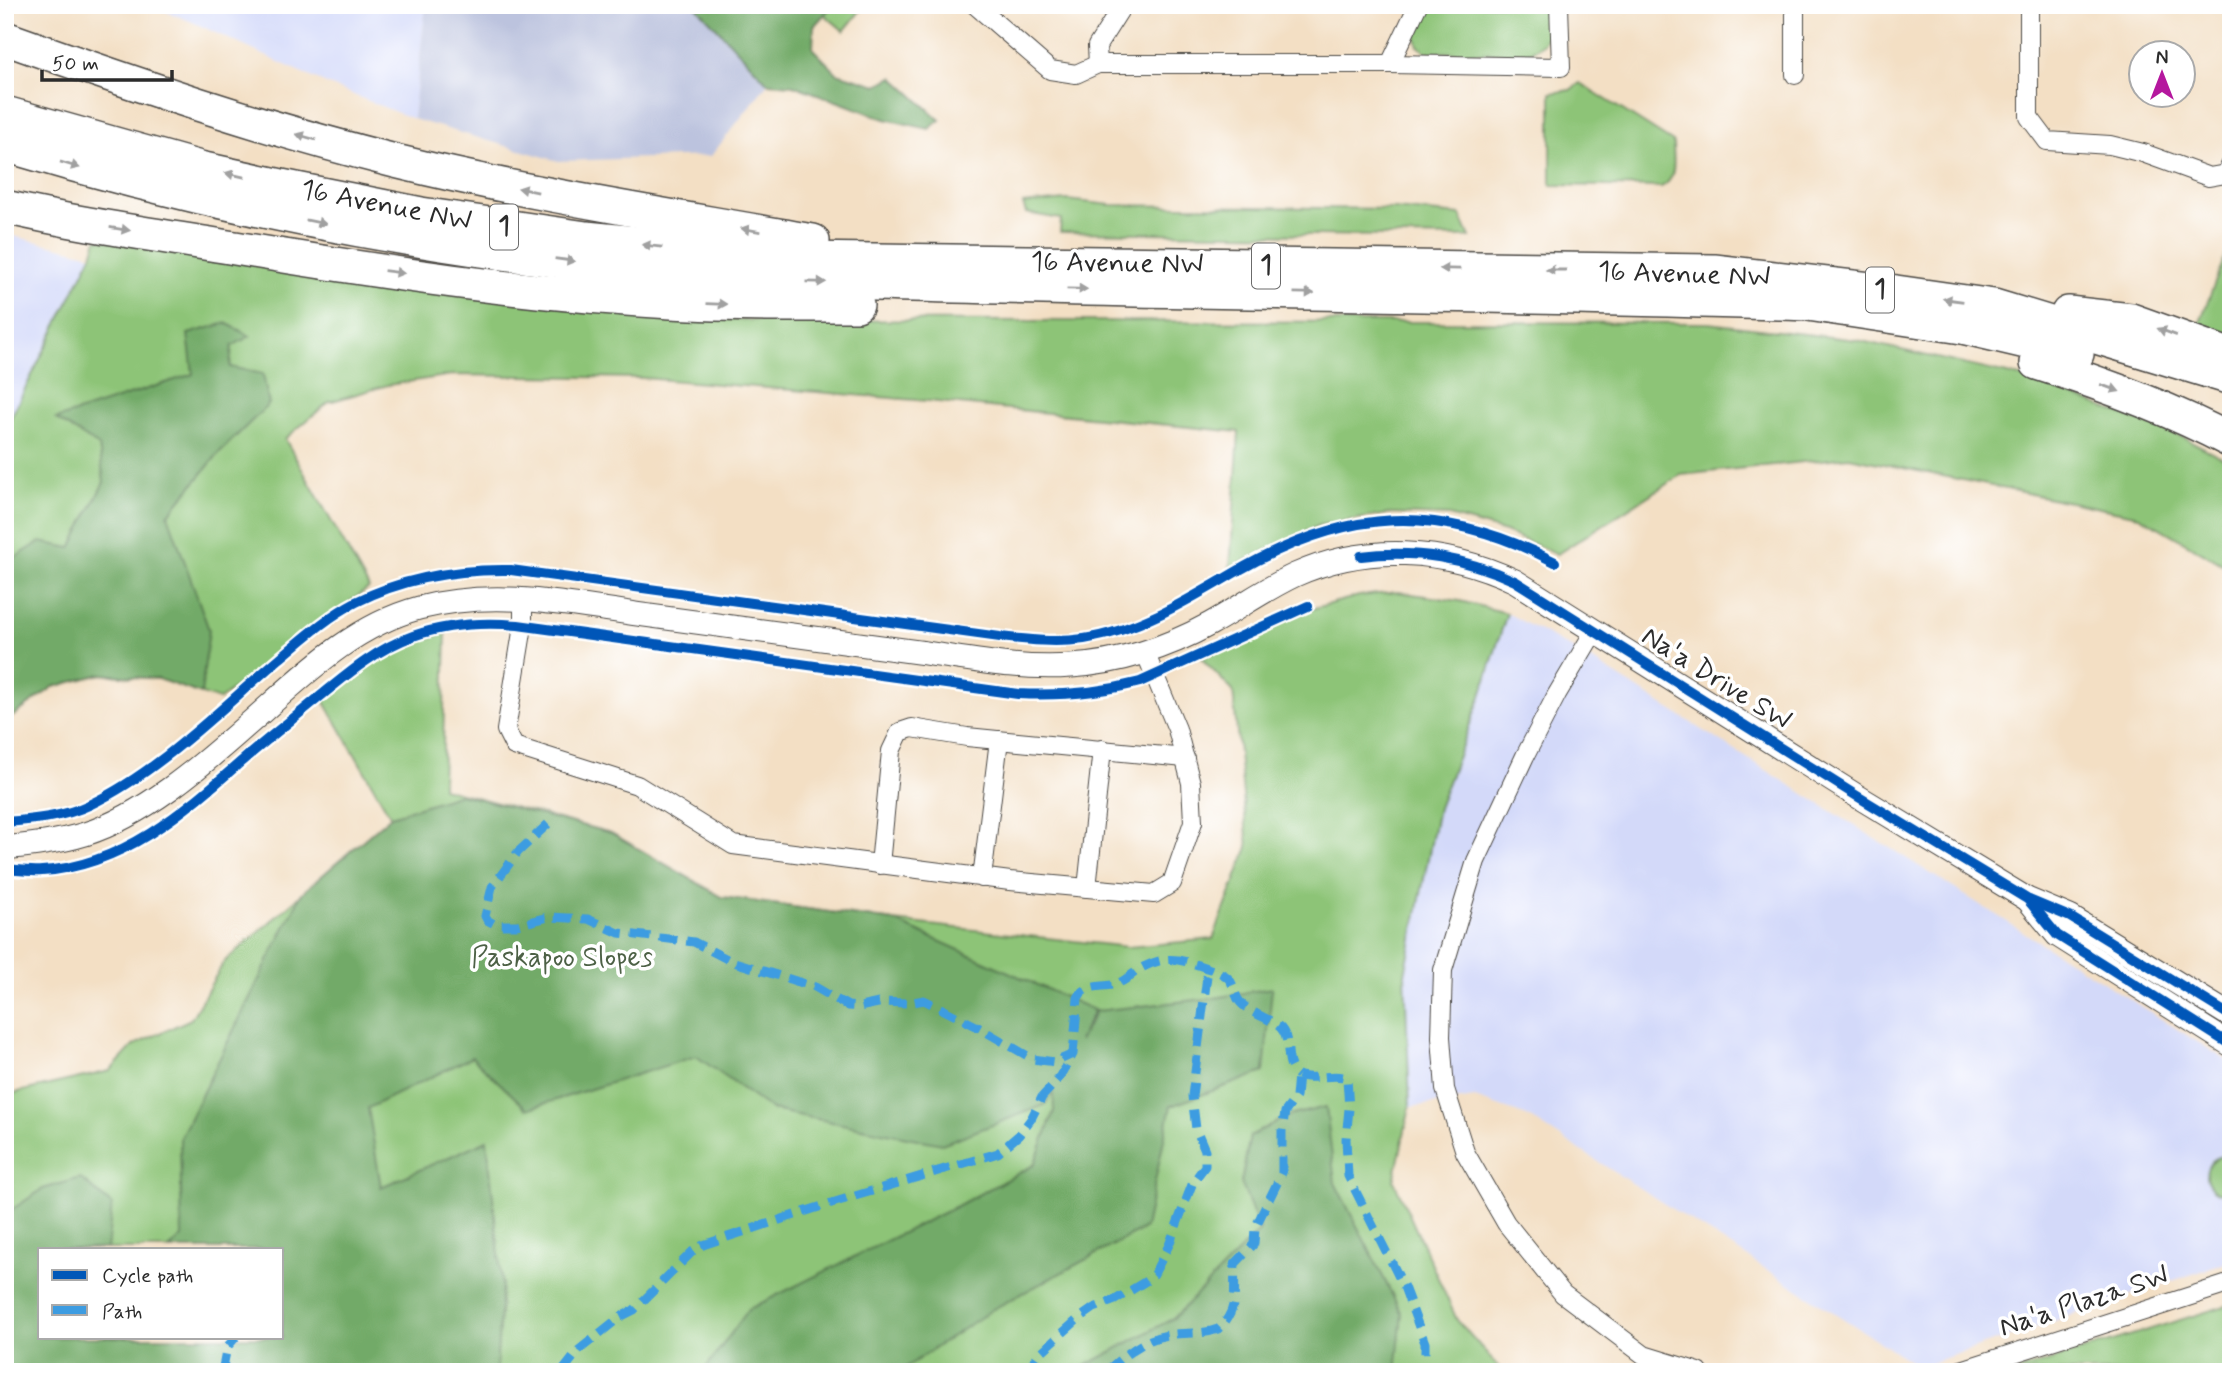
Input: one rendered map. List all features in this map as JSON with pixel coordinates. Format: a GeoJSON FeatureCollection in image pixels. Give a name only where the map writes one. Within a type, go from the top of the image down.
{"type":"FeatureCollection","features":[{"type":"Feature","properties":{"kind":"highway"},"geometry":{"type":"LineString","coordinates":[[5,38],[193,103],[396,161],[592,203],[1011,275]]}},
{"type":"Feature","properties":{"kind":"highway","name":"16 Avenue NW"},"geometry":{"type":"LineString","coordinates":[[5,113],[200,168],[367,204],[511,229],[648,246],[1011,275],[1808,304],[1988,332],[2138,370],[2231,401]]}},
{"type":"Feature","properties":{"kind":"highway","name":"16 Avenue NW"},"geometry":{"type":"LineString","coordinates":[[5,145],[86,170],[277,214],[401,238],[613,267],[802,282],[1011,275],[1714,271],[1994,306],[2231,378]]}},
{"type":"Feature","properties":{"kind":"highway"},"geometry":{"type":"LineString","coordinates":[[5,207],[88,224],[364,268],[536,290],[670,302],[755,306],[864,305],[1011,275]]}},
{"type":"Feature","properties":{"kind":"highway"},"geometry":{"type":"LineString","coordinates":[[1635,298],[1807,313],[1950,340],[2012,355],[2094,382],[2191,420],[2231,440]]}},
{"type":"Feature","properties":{"kind":"highway"},"geometry":{"type":"LineString","coordinates":[[1994,306],[2131,320],[2231,356]]}},
{"type":"Feature","properties":{"kind":"street"},"geometry":{"type":"LineString","coordinates":[[975,5],[1050,71],[1076,74],[1098,64],[1561,67],[1559,5]]}},
{"type":"Feature","properties":{"kind":"street"},"geometry":{"type":"LineString","coordinates":[[1098,64],[1097,47],[1123,5]]}},
{"type":"Feature","properties":{"kind":"street"},"geometry":{"type":"LineString","coordinates":[[1390,64],[1418,5]]}},
{"type":"Feature","properties":{"kind":"street"},"geometry":{"type":"LineString","coordinates":[[1795,5],[1795,75]]}},
{"type":"Feature","properties":{"kind":"street"},"geometry":{"type":"LineString","coordinates":[[2029,5],[2029,117],[2047,141],[2110,145],[2143,153],[2209,177],[2228,169]]}},
{"type":"Feature","properties":{"kind":"street","name":"Na'a Drive SW"},"geometry":{"type":"LineString","coordinates":[[5,848],[37,845],[87,833],[131,814],[198,766],[311,666],[366,629],[416,609],[468,598],[523,599],[1032,667],[1076,666],[1145,652],[1191,634],[1296,575],[1339,560],[1384,553],[1429,554],[1473,564],[1515,581],[1857,796],[2027,899],[2070,917],[2231,1016]]}},
{"type":"Feature","properties":{"kind":"street"},"geometry":{"type":"LineString","coordinates":[[523,599],[523,626],[506,730],[514,746],[637,785],[733,845],[982,878],[1154,894],[1171,883],[1193,822],[1191,783],[1177,729],[1145,652]]}},
{"type":"Feature","properties":{"kind":"street"},"geometry":{"type":"LineString","coordinates":[[1595,630],[1557,694],[1517,772],[1472,872],[1443,970],[1441,1037],[1445,1089],[1465,1152],[1492,1200],[1506,1223],[1563,1294],[1644,1355],[1699,1372]]}},
{"type":"Feature","properties":{"kind":"street"},"geometry":{"type":"LineString","coordinates":[[880,865],[891,751],[900,732],[912,728],[999,740],[1185,758]]}},
{"type":"Feature","properties":{"kind":"street"},"geometry":{"type":"LineString","coordinates":[[982,878],[999,740]]}},
{"type":"Feature","properties":{"kind":"street"},"geometry":{"type":"LineString","coordinates":[[1087,888],[1102,749]]}},
{"type":"Feature","properties":{"kind":"street","name":"Na'a Drive SW"},"geometry":{"type":"LineString","coordinates":[[2027,899],[2057,935],[2231,1045]]}},
{"type":"Feature","properties":{"kind":"street","name":"Na'a Plaza SW"},"geometry":{"type":"LineString","coordinates":[[1955,1372],[2231,1283]]}},
{"type":"Feature","properties":{"kind":"shaded area"},"geometry":{"type":"Polygon","coordinates":[[[149,5],[426,5],[413,119],[324,83],[149,5]]]}},
{"type":"Feature","properties":{"kind":"shaded area"},"geometry":{"type":"Polygon","coordinates":[[[426,5],[695,5],[768,83],[711,156],[558,161],[413,119],[426,5]]]}},
{"type":"Feature","properties":{"kind":"shaded area"},"geometry":{"type":"Polygon","coordinates":[[[5,234],[92,255],[5,429],[5,234]]]}},
{"type":"Feature","properties":{"kind":"shaded area"},"geometry":{"type":"Polygon","coordinates":[[[1507,613],[1582,654],[2231,1063],[2231,1261],[1919,1367],[1527,1116],[1475,1098],[1410,1107],[1405,974],[1438,808],[1481,696],[1507,613]]]}},
{"type":"Feature","properties":{"kind":"green space"},"geometry":{"type":"Polygon","coordinates":[[[695,5],[833,5],[814,26],[813,49],[837,73],[877,85],[893,77],[940,120],[929,129],[885,119],[793,85],[768,83],[695,5]]]}},
{"type":"Feature","properties":{"kind":"green space"},"geometry":{"type":"Polygon","coordinates":[[[813,5],[865,5],[844,31],[813,5]]]}},
{"type":"Feature","properties":{"kind":"green space"},"geometry":{"type":"Polygon","coordinates":[[[1432,5],[1550,5],[1550,29],[1539,47],[1524,54],[1426,52],[1418,46],[1415,33],[1432,5]]]}},
{"type":"Feature","properties":{"kind":"green space"},"geometry":{"type":"Polygon","coordinates":[[[1580,83],[1673,142],[1672,174],[1666,184],[1661,187],[1551,185],[1551,93],[1570,90],[1580,83]]]}},
{"type":"Feature","properties":{"kind":"green space"},"geometry":{"type":"Polygon","coordinates":[[[1067,200],[1111,205],[1395,209],[1460,215],[1470,237],[1060,232],[1061,219],[1026,213],[1023,204],[1067,200]]]}},
{"type":"Feature","properties":{"kind":"green space"},"geometry":{"type":"Polygon","coordinates":[[[97,239],[737,320],[1708,323],[1857,340],[2025,378],[2185,438],[2231,462],[2231,569],[2139,516],[1849,457],[1681,475],[1557,554],[1505,532],[1449,516],[1389,514],[1320,525],[1230,568],[1239,432],[928,401],[643,378],[452,375],[388,385],[329,402],[285,439],[369,588],[219,700],[158,679],[101,674],[53,687],[5,722],[5,429],[92,255],[97,239]]]}},
{"type":"Feature","properties":{"kind":"green space"},"geometry":{"type":"Polygon","coordinates":[[[2231,241],[2231,337],[2198,327],[2231,241]]]}},
{"type":"Feature","properties":{"kind":"green space"},"geometry":{"type":"Polygon","coordinates":[[[226,323],[250,336],[232,346],[230,367],[263,374],[269,404],[219,453],[168,515],[209,630],[201,694],[158,679],[101,674],[53,687],[5,722],[5,564],[40,542],[71,548],[104,482],[99,446],[56,419],[193,374],[188,334],[226,323]]]}},
{"type":"Feature","properties":{"kind":"green space"},"geometry":{"type":"Polygon","coordinates":[[[1398,592],[1460,601],[1507,613],[1481,696],[1438,808],[1405,974],[1410,1107],[1394,1181],[1457,1320],[1503,1372],[5,1372],[5,1095],[110,1071],[134,1045],[191,1019],[224,962],[391,817],[323,699],[381,658],[446,632],[442,788],[611,833],[722,897],[894,921],[1128,947],[1213,939],[1248,847],[1233,691],[1201,658],[1307,610],[1359,596],[1398,592]]]}},
{"type":"Feature","properties":{"kind":"green space","name":"Paskapoo Slopes"},"geometry":{"type":"Polygon","coordinates":[[[460,794],[611,833],[722,897],[894,921],[1094,1010],[1079,1041],[1096,1011],[1214,998],[1272,988],[1264,1072],[1171,1106],[1145,1228],[993,1309],[899,1372],[703,1372],[749,1309],[1034,1165],[1054,1111],[1053,1092],[1045,1105],[942,1144],[772,1110],[696,1056],[527,1109],[472,1057],[368,1108],[381,1187],[487,1140],[502,1283],[496,1372],[5,1372],[5,1214],[43,1189],[80,1178],[112,1205],[107,1248],[38,1248],[38,1338],[284,1338],[284,1248],[170,1248],[182,1237],[180,1138],[302,893],[391,816],[460,794]]]}},
{"type":"Feature","properties":{"kind":"green space"},"geometry":{"type":"Polygon","coordinates":[[[1326,1107],[1335,1183],[1402,1314],[1396,1372],[1074,1372],[1174,1318],[1260,1230],[1241,1183],[1250,1136],[1288,1116],[1326,1107]]]}},
{"type":"Feature","properties":{"kind":"green space"},"geometry":{"type":"Polygon","coordinates":[[[2224,1156],[2231,1157],[2231,1193],[2215,1191],[2206,1178],[2210,1163],[2224,1156]]]}},
{"type":"Feature","properties":{"kind":"green space"},"geometry":{"type":"Polygon","coordinates":[[[2231,1304],[2231,1372],[2013,1372],[2231,1304]]]}},
{"type":"Feature","properties":{"kind":"marked path"},"geometry":{"type":"LineString","coordinates":[[548,824],[518,852],[492,887],[485,916],[487,920],[496,925],[517,925],[548,917],[588,919],[619,933],[694,942],[731,961],[815,987],[848,1006],[924,1000],[1033,1059],[1055,1062],[1073,1054]]}},
{"type":"Feature","properties":{"kind":"marked path"},"geometry":{"type":"LineString","coordinates":[[562,1372],[579,1350],[620,1317],[634,1310],[693,1251],[703,1245],[998,1153],[1019,1135],[1042,1097],[1061,1076],[1073,1054],[1078,998],[1085,990],[1116,984],[1147,965],[1163,960],[1186,962],[1220,973],[1230,981],[1245,1007],[1280,1027],[1286,1036],[1293,1071],[1298,1075]]}},
{"type":"Feature","properties":{"kind":"marked path"},"geometry":{"type":"LineString","coordinates":[[1026,1372],[1038,1355],[1077,1320],[1094,1308],[1115,1300],[1154,1274],[1169,1245],[1193,1182],[1205,1166],[1205,1150],[1196,1129],[1192,1096],[1209,969]]}},
{"type":"Feature","properties":{"kind":"marked path"},"geometry":{"type":"LineString","coordinates":[[1298,1075],[1347,1078],[1348,1176],[1404,1287],[1425,1343],[1425,1372]]}},
{"type":"Feature","properties":{"kind":"marked path"},"geometry":{"type":"LineString","coordinates":[[1106,1372],[1127,1354],[1151,1340],[1168,1335],[1212,1331],[1225,1322],[1233,1307],[1235,1264],[1254,1244],[1255,1228],[1282,1173],[1285,1112],[1296,1097],[1298,1075]]}},
{"type":"Feature","properties":{"kind":"marked path"},"geometry":{"type":"LineString","coordinates":[[222,1372],[227,1347],[235,1338]]}},
{"type":"Feature","properties":{"kind":"cycle path"},"geometry":{"type":"LineString","coordinates":[[5,822],[59,815],[89,805],[115,791],[188,738],[335,614],[374,593],[431,576],[511,570],[1000,637],[1063,641],[1104,635],[1143,622],[1181,604],[1275,551],[1315,535],[1354,525],[1393,520],[1432,522],[1471,529],[1512,542],[1555,562]]}},
{"type":"Feature","properties":{"kind":"cycle path"},"geometry":{"type":"LineString","coordinates":[[1361,556],[1401,554],[1440,557],[1478,566],[1515,581],[1857,796],[2027,899],[2070,917],[2231,1016]]}},
{"type":"Feature","properties":{"kind":"cycle path"},"geometry":{"type":"LineString","coordinates":[[5,869],[37,871],[72,867],[126,847],[151,833],[199,798],[360,665],[413,636],[452,626],[518,625],[1018,694],[1049,695],[1094,691],[1140,682],[1308,606]]}},
{"type":"Feature","properties":{"kind":"cycle path"},"geometry":{"type":"LineString","coordinates":[[2029,901],[2057,935],[2231,1045]]}}]}
